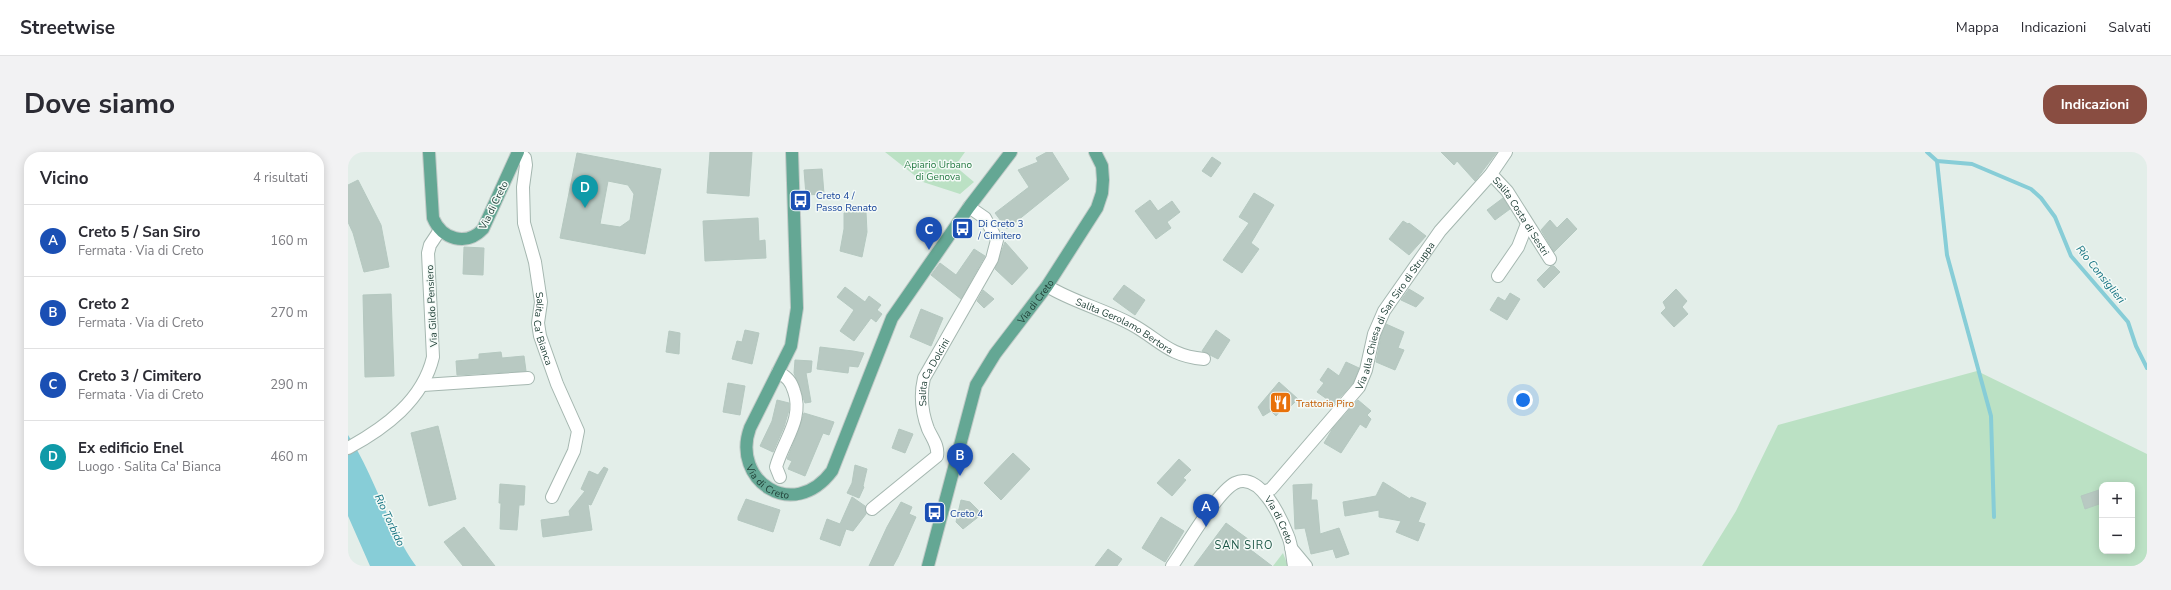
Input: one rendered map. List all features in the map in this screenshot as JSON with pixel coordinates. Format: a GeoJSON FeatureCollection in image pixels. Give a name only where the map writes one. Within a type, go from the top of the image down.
{"type":"FeatureCollection","features":[{"type":"Feature","properties":{"kind":"main road"},"geometry":{"type":"LineString","coordinates":[[429,152],[431,210],[435,224],[440,230]]}},
{"type":"Feature","properties":{"kind":"main road","name":"Via di Creto"},"geometry":{"type":"LineString","coordinates":[[440,230],[457,240],[464,240],[477,235],[489,217],[518,152]]}},
{"type":"Feature","properties":{"kind":"main road","name":"Via di Creto"},"geometry":{"type":"LineString","coordinates":[[792,152],[797,308],[791,346],[746,439],[746,456],[754,472],[767,487],[784,495],[799,495],[820,485],[832,471],[892,318],[969,207],[1011,152]]}},
{"type":"Feature","properties":{"kind":"main road","name":"Via di Creto"},"geometry":{"type":"LineString","coordinates":[[928,566],[976,385],[995,354],[1047,286],[1098,208],[1102,193],[1103,180],[1102,166],[1095,152]]}},
{"type":"Feature","properties":{"kind":"street","name":"Salita Ca' Bianca"},"geometry":{"type":"LineString","coordinates":[[518,152],[525,158],[526,165],[523,187],[524,223],[535,262],[541,302],[538,323],[540,336],[556,384],[578,431],[574,451],[552,497]]}},
{"type":"Feature","properties":{"kind":"street","name":"Via alla Chiesa di San Siro di Struppa"},"geometry":{"type":"LineString","coordinates":[[1264,492],[1271,489],[1356,392],[1366,370],[1374,334],[1384,311],[1440,231],[1491,174],[1506,152]]}},
{"type":"Feature","properties":{"kind":"street","name":"Salita Costa di Sestri"},"geometry":{"type":"LineString","coordinates":[[1491,174],[1507,191],[1550,259]]}},
{"type":"Feature","properties":{"kind":"street","name":"Salita Ca Dolcini"},"geometry":{"type":"LineString","coordinates":[[872,509],[937,456],[938,449],[923,412],[922,386],[933,361],[992,258],[997,240],[985,218],[969,207]]}},
{"type":"Feature","properties":{"kind":"street"},"geometry":{"type":"LineString","coordinates":[[1498,276],[1518,247],[1527,224]]}},
{"type":"Feature","properties":{"kind":"street","name":"Via Gildo Pensiero"},"geometry":{"type":"LineString","coordinates":[[348,448],[362,440],[404,409],[424,384],[433,357],[428,253],[430,245],[440,230]]}},
{"type":"Feature","properties":{"kind":"street","name":"Salita Gerolamo Bertora"},"geometry":{"type":"LineString","coordinates":[[1047,286],[1065,297],[1093,306],[1130,324],[1166,349],[1189,358],[1204,359]]}},
{"type":"Feature","properties":{"kind":"street"},"geometry":{"type":"LineString","coordinates":[[778,372],[790,381],[797,399],[798,408],[793,427],[776,467],[780,476]]}},
{"type":"Feature","properties":{"kind":"street"},"geometry":{"type":"LineString","coordinates":[[424,384],[459,384],[528,378]]}},
{"type":"Feature","properties":{"kind":"street","name":"Via di Creto"},"geometry":{"type":"LineString","coordinates":[[1172,566],[1206,516],[1226,490],[1241,481],[1251,482],[1264,492],[1277,511],[1291,548],[1294,566]]}},
{"type":"Feature","properties":{"kind":"street"},"geometry":{"type":"LineString","coordinates":[[1291,548],[1306,566]]}},
{"type":"Feature","properties":{"kind":"green space","name":"Apiario Urbano di Genova"},"geometry":{"type":"Polygon","coordinates":[[[885,152],[965,152],[955,166],[974,182],[960,194],[923,182],[885,152]]]}},
{"type":"Feature","properties":{"kind":"green space"},"geometry":{"type":"Polygon","coordinates":[[[1977,371],[2147,454],[2147,566],[1702,566],[1736,511],[1778,425],[1977,371]]]}},
{"type":"Feature","properties":{"kind":"green space"},"geometry":{"type":"Polygon","coordinates":[[[1283,553],[1288,566],[1273,566],[1283,553]]]}},
{"type":"Feature","properties":{"kind":"water","name":"Rio Torbido"},"geometry":{"type":"Polygon","coordinates":[[[348,435],[366,467],[397,534],[416,566],[370,566],[348,516],[348,435]]]}},
{"type":"Feature","properties":{"kind":"building"},"geometry":{"type":"Polygon","coordinates":[[[710,152],[752,152],[749,196],[707,193],[710,152]]]}},
{"type":"Feature","properties":{"kind":"building"},"geometry":{"type":"Polygon","coordinates":[[[1047,152],[1052,152],[1069,179],[1007,229],[995,213],[1029,187],[1018,170],[1038,162],[1036,158],[1047,152]]]}},
{"type":"Feature","properties":{"kind":"building"},"geometry":{"type":"Polygon","coordinates":[[[1441,152],[1497,152],[1475,181],[1457,161],[1454,165],[1441,152]]]}},
{"type":"Feature","properties":{"kind":"building"},"geometry":{"type":"Polygon","coordinates":[[[577,153],[661,169],[645,254],[560,238],[577,153]],[[608,181],[600,224],[620,227],[630,220],[634,194],[628,185],[608,181]]]}},
{"type":"Feature","properties":{"kind":"building"},"geometry":{"type":"Polygon","coordinates":[[[1212,157],[1221,163],[1211,177],[1202,171],[1212,157]]]}},
{"type":"Feature","properties":{"kind":"building"},"geometry":{"type":"Polygon","coordinates":[[[822,169],[824,194],[806,195],[804,170],[822,169]]]}},
{"type":"Feature","properties":{"kind":"building"},"geometry":{"type":"Polygon","coordinates":[[[358,180],[381,225],[389,267],[364,272],[353,233],[348,222],[348,185],[358,180]]]}},
{"type":"Feature","properties":{"kind":"building"},"geometry":{"type":"Polygon","coordinates":[[[1254,193],[1274,205],[1251,243],[1259,249],[1242,273],[1223,260],[1249,223],[1239,217],[1254,193]]]}},
{"type":"Feature","properties":{"kind":"building"},"geometry":{"type":"Polygon","coordinates":[[[1503,198],[1510,209],[1495,220],[1487,210],[1503,198]]]}},
{"type":"Feature","properties":{"kind":"building"},"geometry":{"type":"Polygon","coordinates":[[[1150,200],[1158,211],[1172,201],[1180,212],[1167,222],[1171,228],[1156,239],[1135,211],[1150,200]]]}},
{"type":"Feature","properties":{"kind":"building"},"geometry":{"type":"Polygon","coordinates":[[[866,212],[867,232],[862,257],[840,251],[844,229],[844,213],[866,212]]]}},
{"type":"Feature","properties":{"kind":"building"},"geometry":{"type":"Polygon","coordinates":[[[758,218],[759,241],[765,240],[766,258],[705,261],[703,221],[758,218]]]}},
{"type":"Feature","properties":{"kind":"building"},"geometry":{"type":"Polygon","coordinates":[[[1567,218],[1577,229],[1554,252],[1541,230],[1550,220],[1557,228],[1567,218]]]}},
{"type":"Feature","properties":{"kind":"building"},"geometry":{"type":"Polygon","coordinates":[[[1403,221],[1408,224],[1409,223],[1426,236],[1409,255],[1389,239],[1403,221]]]}},
{"type":"Feature","properties":{"kind":"building"},"geometry":{"type":"Polygon","coordinates":[[[1005,242],[1028,268],[1012,285],[995,269],[1005,242]]]}},
{"type":"Feature","properties":{"kind":"building"},"geometry":{"type":"Polygon","coordinates":[[[464,247],[484,248],[483,275],[463,274],[464,247]]]}},
{"type":"Feature","properties":{"kind":"building"},"geometry":{"type":"Polygon","coordinates":[[[974,249],[985,256],[961,299],[931,275],[940,263],[956,275],[974,249]]]}},
{"type":"Feature","properties":{"kind":"building"},"geometry":{"type":"Polygon","coordinates":[[[1551,266],[1554,266],[1560,272],[1544,288],[1537,280],[1551,266]]]}},
{"type":"Feature","properties":{"kind":"building"},"geometry":{"type":"Polygon","coordinates":[[[1124,285],[1145,300],[1135,315],[1113,299],[1124,285]]]}},
{"type":"Feature","properties":{"kind":"building"},"geometry":{"type":"Polygon","coordinates":[[[845,287],[865,302],[869,296],[881,305],[877,310],[882,314],[876,322],[871,318],[854,341],[840,331],[854,310],[837,297],[845,287]]]}},
{"type":"Feature","properties":{"kind":"building"},"geometry":{"type":"Polygon","coordinates":[[[1409,289],[1424,298],[1416,307],[1401,300],[1409,289]]]}},
{"type":"Feature","properties":{"kind":"building"},"geometry":{"type":"Polygon","coordinates":[[[1676,289],[1687,301],[1682,307],[1688,314],[1674,327],[1661,313],[1666,308],[1663,302],[1676,289]]]}},
{"type":"Feature","properties":{"kind":"building"},"geometry":{"type":"Polygon","coordinates":[[[983,290],[994,299],[984,308],[977,301],[983,290]]]}},
{"type":"Feature","properties":{"kind":"building"},"geometry":{"type":"Polygon","coordinates":[[[1510,293],[1520,299],[1507,320],[1490,310],[1498,297],[1505,301],[1510,293]]]}},
{"type":"Feature","properties":{"kind":"building"},"geometry":{"type":"Polygon","coordinates":[[[391,294],[394,376],[365,377],[363,295],[391,294]]]}},
{"type":"Feature","properties":{"kind":"building"},"geometry":{"type":"Polygon","coordinates":[[[921,309],[943,318],[931,346],[910,337],[921,309]]]}},
{"type":"Feature","properties":{"kind":"building"},"geometry":{"type":"Polygon","coordinates":[[[1386,324],[1404,332],[1398,348],[1404,350],[1395,370],[1376,362],[1381,336],[1386,324]]]}},
{"type":"Feature","properties":{"kind":"building"},"geometry":{"type":"Polygon","coordinates":[[[745,330],[759,333],[752,364],[732,359],[737,341],[742,342],[745,330]]]}},
{"type":"Feature","properties":{"kind":"building"},"geometry":{"type":"Polygon","coordinates":[[[1216,330],[1230,340],[1218,359],[1202,351],[1216,330]]]}},
{"type":"Feature","properties":{"kind":"building"},"geometry":{"type":"Polygon","coordinates":[[[669,331],[680,333],[679,354],[666,352],[669,331]]]}},
{"type":"Feature","properties":{"kind":"building"},"geometry":{"type":"Polygon","coordinates":[[[820,347],[864,353],[858,367],[849,366],[848,373],[817,369],[820,347]]]}},
{"type":"Feature","properties":{"kind":"building"},"geometry":{"type":"Polygon","coordinates":[[[501,352],[502,358],[524,356],[526,371],[457,375],[456,361],[479,359],[479,354],[501,352]]]}},
{"type":"Feature","properties":{"kind":"building"},"geometry":{"type":"Polygon","coordinates":[[[795,360],[812,361],[811,372],[806,373],[811,402],[805,403],[794,373],[795,360]]]}},
{"type":"Feature","properties":{"kind":"building"},"geometry":{"type":"Polygon","coordinates":[[[1346,362],[1359,368],[1353,383],[1334,404],[1317,392],[1324,383],[1320,380],[1328,368],[1339,376],[1346,362]]]}},
{"type":"Feature","properties":{"kind":"building"},"geometry":{"type":"Polygon","coordinates":[[[1279,382],[1298,399],[1288,409],[1284,406],[1276,416],[1271,411],[1263,416],[1258,407],[1279,382]]]}},
{"type":"Feature","properties":{"kind":"building"},"geometry":{"type":"Polygon","coordinates":[[[728,383],[745,386],[740,415],[723,412],[728,383]]]}},
{"type":"Feature","properties":{"kind":"building"},"geometry":{"type":"Polygon","coordinates":[[[777,400],[789,403],[789,410],[784,427],[773,452],[760,446],[772,421],[777,400]]]}},
{"type":"Feature","properties":{"kind":"building"},"geometry":{"type":"Polygon","coordinates":[[[1358,400],[1371,411],[1367,415],[1371,419],[1366,428],[1360,424],[1341,453],[1324,443],[1333,428],[1358,400]]]}},
{"type":"Feature","properties":{"kind":"building"},"geometry":{"type":"Polygon","coordinates":[[[804,413],[834,422],[829,435],[823,433],[805,476],[788,469],[792,461],[787,459],[804,413]]]}},
{"type":"Feature","properties":{"kind":"building"},"geometry":{"type":"Polygon","coordinates":[[[438,426],[456,499],[429,506],[411,433],[438,426]]]}},
{"type":"Feature","properties":{"kind":"building"},"geometry":{"type":"Polygon","coordinates":[[[899,429],[913,434],[905,453],[892,448],[899,429]]]}},
{"type":"Feature","properties":{"kind":"building"},"geometry":{"type":"Polygon","coordinates":[[[1013,453],[1030,469],[1001,500],[984,483],[1013,453]]]}},
{"type":"Feature","properties":{"kind":"building"},"geometry":{"type":"Polygon","coordinates":[[[1179,459],[1191,470],[1183,478],[1186,480],[1172,496],[1157,483],[1179,459]]]}},
{"type":"Feature","properties":{"kind":"building"},"geometry":{"type":"Polygon","coordinates":[[[855,465],[867,469],[864,487],[859,498],[847,493],[852,483],[855,465]]]}},
{"type":"Feature","properties":{"kind":"building"},"geometry":{"type":"Polygon","coordinates":[[[604,467],[608,469],[591,505],[588,504],[592,530],[543,537],[541,520],[570,516],[569,511],[585,491],[581,489],[589,471],[598,475],[604,467]]]}},
{"type":"Feature","properties":{"kind":"building"},"geometry":{"type":"Polygon","coordinates":[[[1383,482],[1410,499],[1411,497],[1426,503],[1418,522],[1425,524],[1418,541],[1396,532],[1401,521],[1379,517],[1379,510],[1345,516],[1343,502],[1376,496],[1383,482]]]}},
{"type":"Feature","properties":{"kind":"building"},"geometry":{"type":"Polygon","coordinates":[[[500,484],[525,486],[524,505],[519,505],[517,530],[500,529],[500,484]]]}},
{"type":"Feature","properties":{"kind":"building"},"geometry":{"type":"Polygon","coordinates":[[[1312,484],[1311,500],[1317,500],[1320,534],[1339,528],[1349,554],[1336,558],[1333,549],[1311,554],[1305,528],[1295,529],[1293,485],[1312,484]]]}},
{"type":"Feature","properties":{"kind":"building"},"geometry":{"type":"Polygon","coordinates":[[[2099,490],[2099,504],[2085,509],[2081,496],[2099,490]]]}},
{"type":"Feature","properties":{"kind":"building"},"geometry":{"type":"Polygon","coordinates":[[[852,497],[865,506],[866,514],[853,531],[846,529],[840,546],[820,539],[827,519],[840,524],[852,497]]]}},
{"type":"Feature","properties":{"kind":"building"},"geometry":{"type":"Polygon","coordinates":[[[746,499],[780,510],[773,532],[738,520],[746,499]]]}},
{"type":"Feature","properties":{"kind":"building"},"geometry":{"type":"Polygon","coordinates":[[[961,500],[970,502],[982,514],[963,529],[956,522],[961,500]]]}},
{"type":"Feature","properties":{"kind":"building"},"geometry":{"type":"Polygon","coordinates":[[[901,502],[912,507],[909,514],[916,517],[898,557],[893,566],[869,566],[887,527],[901,502]]]}},
{"type":"Feature","properties":{"kind":"building"},"geometry":{"type":"Polygon","coordinates":[[[1161,517],[1184,531],[1165,562],[1142,548],[1161,517]]]}},
{"type":"Feature","properties":{"kind":"building"},"geometry":{"type":"Polygon","coordinates":[[[1226,523],[1252,542],[1247,547],[1272,566],[1194,566],[1226,523]]]}},
{"type":"Feature","properties":{"kind":"building"},"geometry":{"type":"Polygon","coordinates":[[[464,527],[495,566],[463,566],[444,542],[464,527]]]}},
{"type":"Feature","properties":{"kind":"building"},"geometry":{"type":"Polygon","coordinates":[[[1108,549],[1122,559],[1117,566],[1095,566],[1108,549]]]}},
{"type":"Feature","properties":{"kind":"waterway","name":"Rio Consiglieri"},"geometry":{"type":"LineString","coordinates":[[1927,152],[1937,161],[1972,164],[2031,189],[2041,198],[2055,217],[2071,256],[2128,322],[2136,346],[2147,368]]}},
{"type":"Feature","properties":{"kind":"waterway"},"geometry":{"type":"LineString","coordinates":[[1937,161],[1947,255],[1991,416],[1994,517]]}},
{"type":"Feature","properties":{"kind":"place","name":"Creto 4 / Passo Renato"},"geometry":{"type":"Point","coordinates":[801,201]}},
{"type":"Feature","properties":{"kind":"place","name":"Ex edificio Enel"},"geometry":{"type":"Point","coordinates":[585,208]}},
{"type":"Feature","properties":{"kind":"place","name":"Di Creto 3 / Cimitero"},"geometry":{"type":"Point","coordinates":[963,229]}},
{"type":"Feature","properties":{"kind":"place","name":"Creto 3 / Cimitero"},"geometry":{"type":"Point","coordinates":[929,250]}},
{"type":"Feature","properties":{"kind":"place","name":"Trattoria Piro"},"geometry":{"type":"Point","coordinates":[1280,403]}},
{"type":"Feature","properties":{"kind":"place","name":"Creto 2"},"geometry":{"type":"Point","coordinates":[960,476]}},
{"type":"Feature","properties":{"kind":"place","name":"Creto 4"},"geometry":{"type":"Point","coordinates":[935,513]}},
{"type":"Feature","properties":{"kind":"place","name":"Creto 5 / San Siro"},"geometry":{"type":"Point","coordinates":[1206,527]}},
{"type":"Feature","properties":{"kind":"district","name":"SAN SIRO"},"geometry":{"type":"Point","coordinates":[1244,545]}}]}
